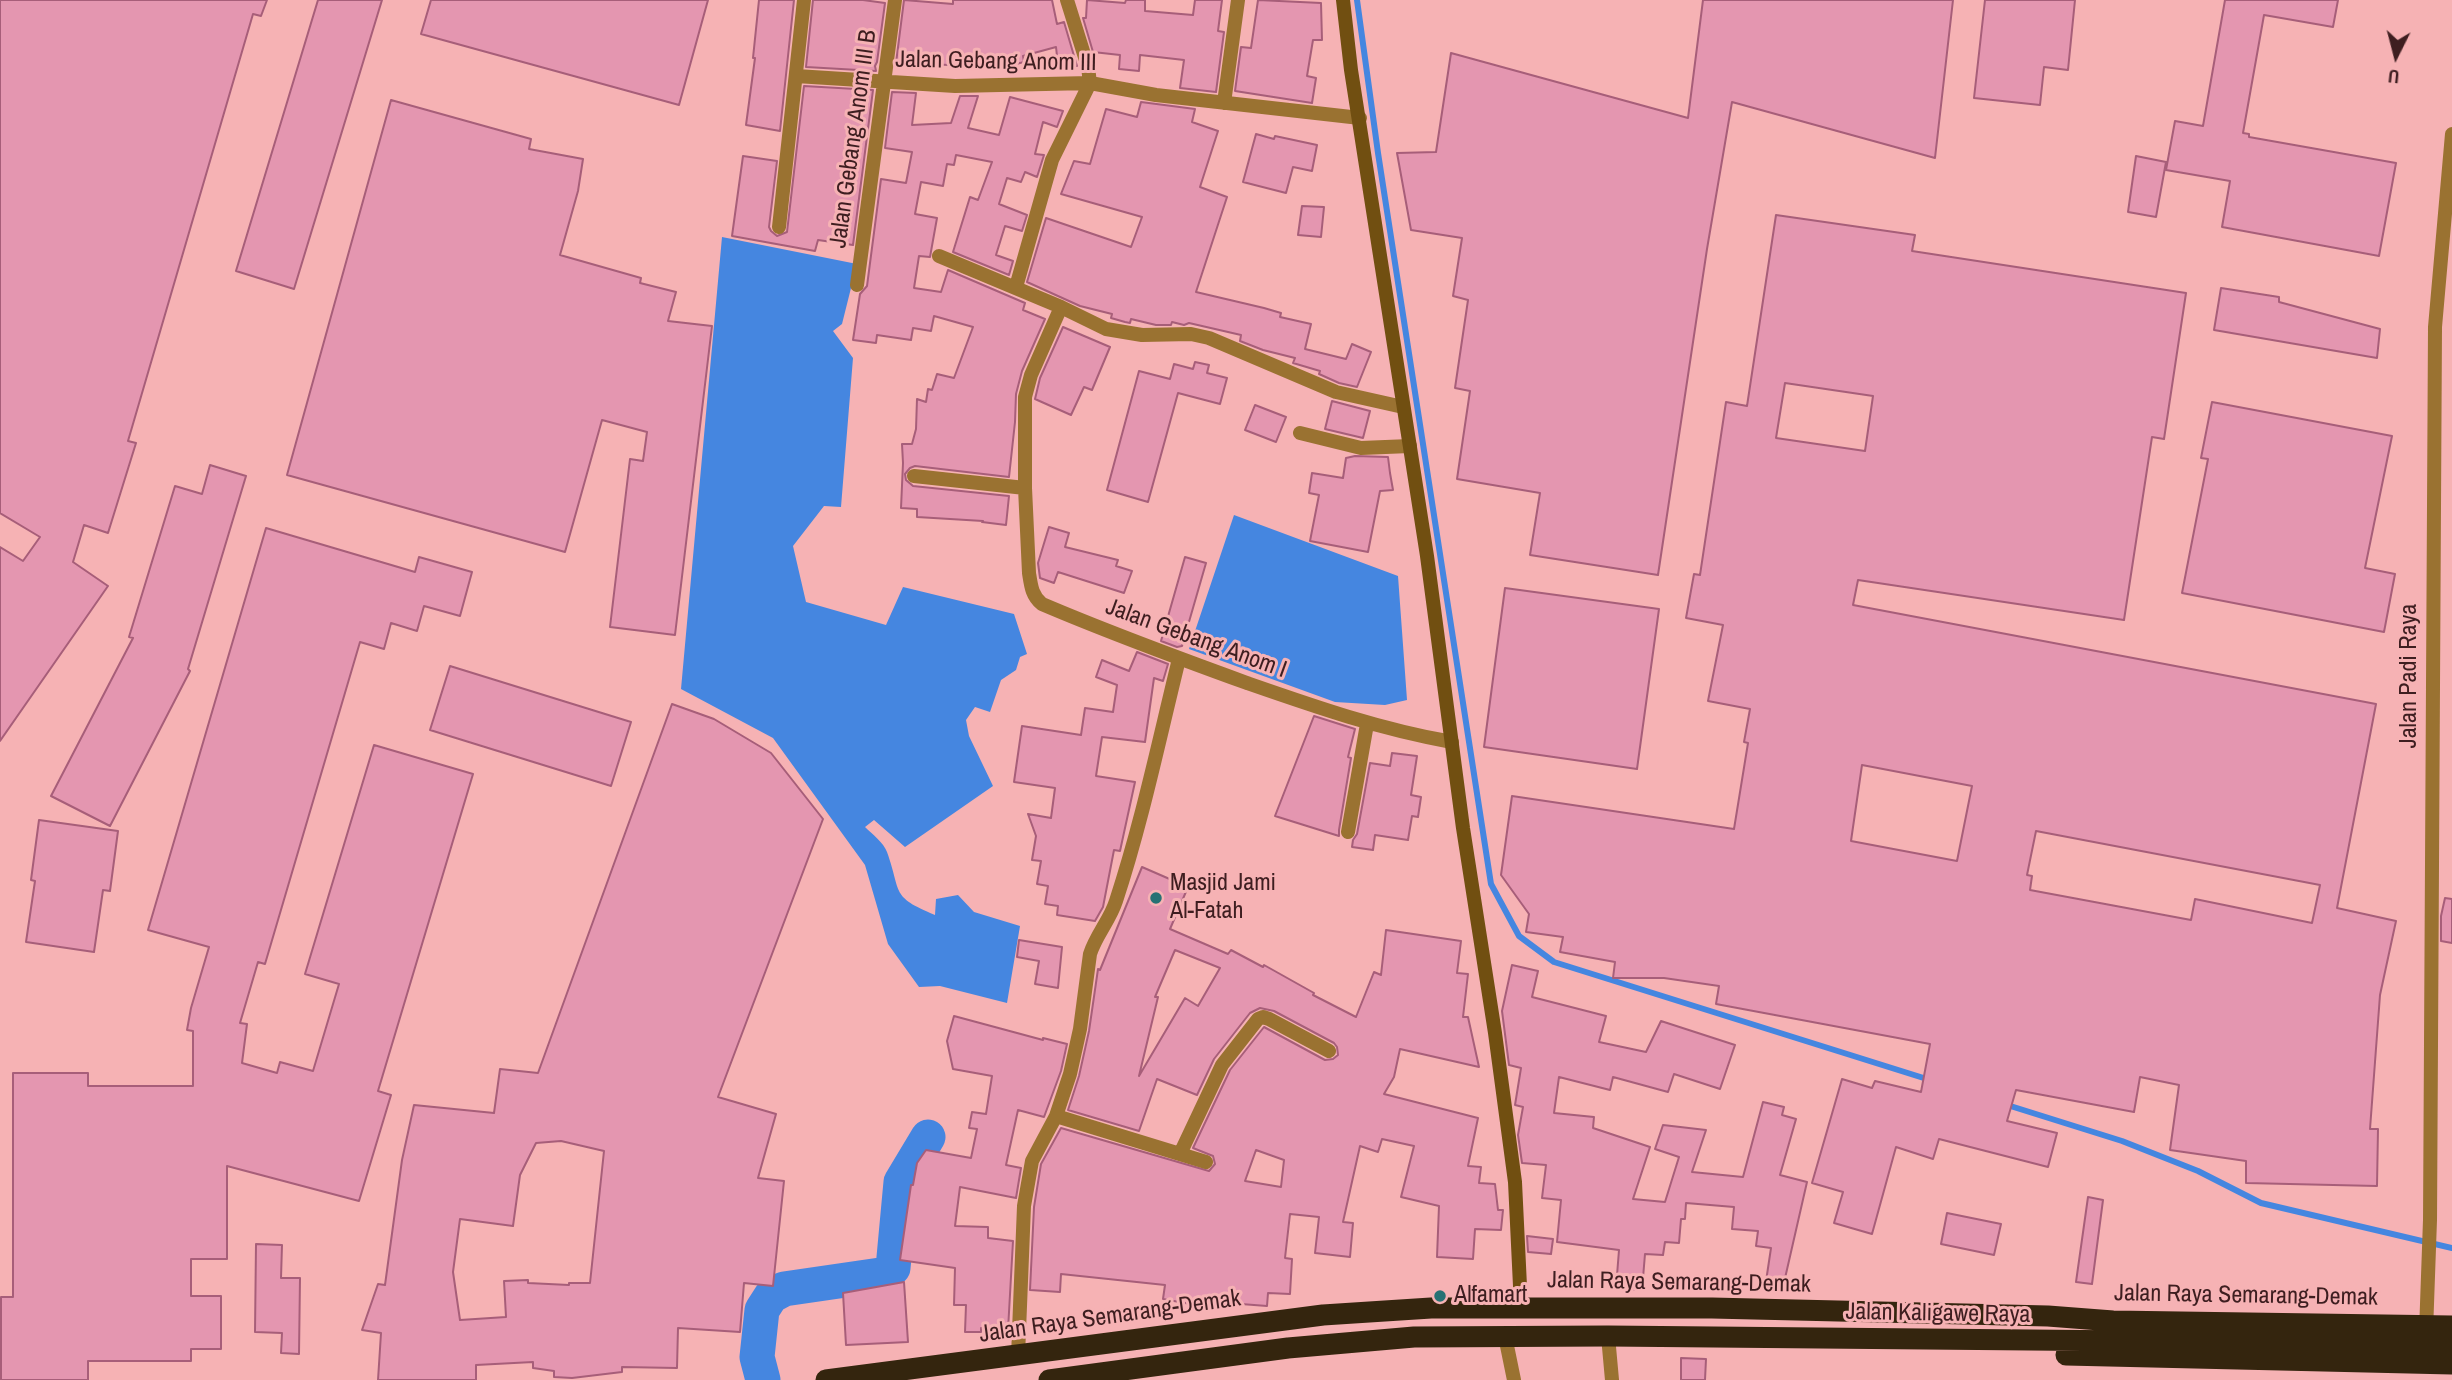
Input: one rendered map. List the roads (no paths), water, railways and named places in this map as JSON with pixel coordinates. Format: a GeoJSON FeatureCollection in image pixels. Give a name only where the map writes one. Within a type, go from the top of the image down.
{"type":"FeatureCollection","features":[{"type":"Feature","properties":{"kind":"highway","name":"Jalan Raya Semarang-Demak"},"geometry":{"type":"LineString","coordinates":[[826,1380],[1323,1315],[1431,1308],[1712,1308],[2048,1316],[2426,1335],[2452,1326]]}},
{"type":"Feature","properties":{"kind":"highway","name":"Jalan Kaligawe Raya"},"geometry":{"type":"LineString","coordinates":[[1049,1380],[1352,1341],[1413,1337],[1608,1336],[1925,1340],[2426,1335],[2452,1344]]}},
{"type":"Feature","properties":{"kind":"highway"},"geometry":{"type":"LineString","coordinates":[[1925,1340],[2044,1355],[2452,1364]]}},
{"type":"Feature","properties":{"kind":"street"},"geometry":{"type":"LineString","coordinates":[[779,227],[804,0]]}},
{"type":"Feature","properties":{"kind":"street","name":"Jalan Gebang Anom III B"},"geometry":{"type":"LineString","coordinates":[[858,285],[895,0]]}},
{"type":"Feature","properties":{"kind":"street"},"geometry":{"type":"LineString","coordinates":[[1016,287],[1052,160],[1090,83],[1088,67],[1067,0]]}},
{"type":"Feature","properties":{"kind":"street"},"geometry":{"type":"LineString","coordinates":[[1224,103],[1238,0]]}},
{"type":"Feature","properties":{"kind":"street"},"geometry":{"type":"LineString","coordinates":[[1343,0],[1351,70],[1427,556],[1467,855],[1495,1033],[1515,1182],[1521,1307]]}},
{"type":"Feature","properties":{"kind":"street","name":"Jalan Gebang Anom III"},"geometry":{"type":"LineString","coordinates":[[796,76],[955,86],[1090,83],[1156,95],[1360,118]]}},
{"type":"Feature","properties":{"kind":"street","name":"Jalan Padi Raya"},"geometry":{"type":"LineString","coordinates":[[2426,1335],[2430,1220],[2435,327],[2452,134]]}},
{"type":"Feature","properties":{"kind":"street"},"geometry":{"type":"LineString","coordinates":[[939,256],[1016,287],[1107,329],[1121,333],[1191,334],[1209,338],[1336,392],[1404,407]]}},
{"type":"Feature","properties":{"kind":"street"},"geometry":{"type":"LineString","coordinates":[[914,476],[1025,488],[1024,405],[1027,388],[1061,307]]}},
{"type":"Feature","properties":{"kind":"street"},"geometry":{"type":"LineString","coordinates":[[1300,433],[1362,448],[1409,446]]}},
{"type":"Feature","properties":{"kind":"street","name":"Jalan Gebang Anom I"},"geometry":{"type":"LineString","coordinates":[[1025,488],[1030,573],[1033,593],[1042,604],[1108,633],[1367,724],[1451,742]]}},
{"type":"Feature","properties":{"kind":"street"},"geometry":{"type":"LineString","coordinates":[[1018,1356],[1024,1206],[1032,1161],[1056,1116],[1075,1057],[1090,954],[1115,906],[1133,849],[1180,659]]}},
{"type":"Feature","properties":{"kind":"street"},"geometry":{"type":"LineString","coordinates":[[1348,832],[1367,724]]}},
{"type":"Feature","properties":{"kind":"street"},"geometry":{"type":"LineString","coordinates":[[1180,1154],[1222,1065],[1258,1019],[1269,1019],[1329,1051]]}},
{"type":"Feature","properties":{"kind":"street"},"geometry":{"type":"LineString","coordinates":[[1056,1116],[1206,1162]]}},
{"type":"Feature","properties":{"kind":"street"},"geometry":{"type":"LineString","coordinates":[[1505,1336],[1514,1380]]}},
{"type":"Feature","properties":{"kind":"street"},"geometry":{"type":"LineString","coordinates":[[1608,1336],[1612,1380]]}},
{"type":"Feature","properties":{"kind":"water"},"geometry":{"type":"Polygon","coordinates":[[[722,237],[857,264],[842,324],[833,331],[853,358],[841,507],[824,506],[793,546],[806,602],[886,625],[903,587],[1014,614],[1027,654],[1020,657],[1016,670],[1001,680],[990,712],[975,707],[966,720],[969,736],[993,786],[905,847],[874,820],[865,827],[881,842],[900,892],[911,903],[935,915],[936,899],[958,895],[974,912],[1020,926],[1007,1003],[940,986],[919,987],[888,944],[865,865],[773,738],[681,689],[722,237]]]}},
{"type":"Feature","properties":{"kind":"water"},"geometry":{"type":"Polygon","coordinates":[[[1234,515],[1398,576],[1407,700],[1385,705],[1335,702],[1189,649],[1234,515]]]}},
{"type":"Feature","properties":{"kind":"waterway"},"geometry":{"type":"LineString","coordinates":[[1357,0],[1378,153],[1491,884],[1519,936],[1554,962],[1930,1080]]}},
{"type":"Feature","properties":{"kind":"waterway"},"geometry":{"type":"LineString","coordinates":[[2004,1104],[2122,1141],[2198,1171],[2261,1203],[2452,1248]]}},
{"type":"Feature","properties":{"kind":"waterway"},"geometry":{"type":"LineString","coordinates":[[763,1380],[757,1357],[762,1310],[771,1296],[784,1289],[887,1274],[893,1268],[901,1182],[928,1137]]}},
{"type":"Feature","properties":{"kind":"place","name":"Masjid Jami Al-Fatah"},"geometry":{"type":"Point","coordinates":[1156,898]}},
{"type":"Feature","properties":{"kind":"place","name":"Alfamart"},"geometry":{"type":"Point","coordinates":[1440,1296]}}]}
